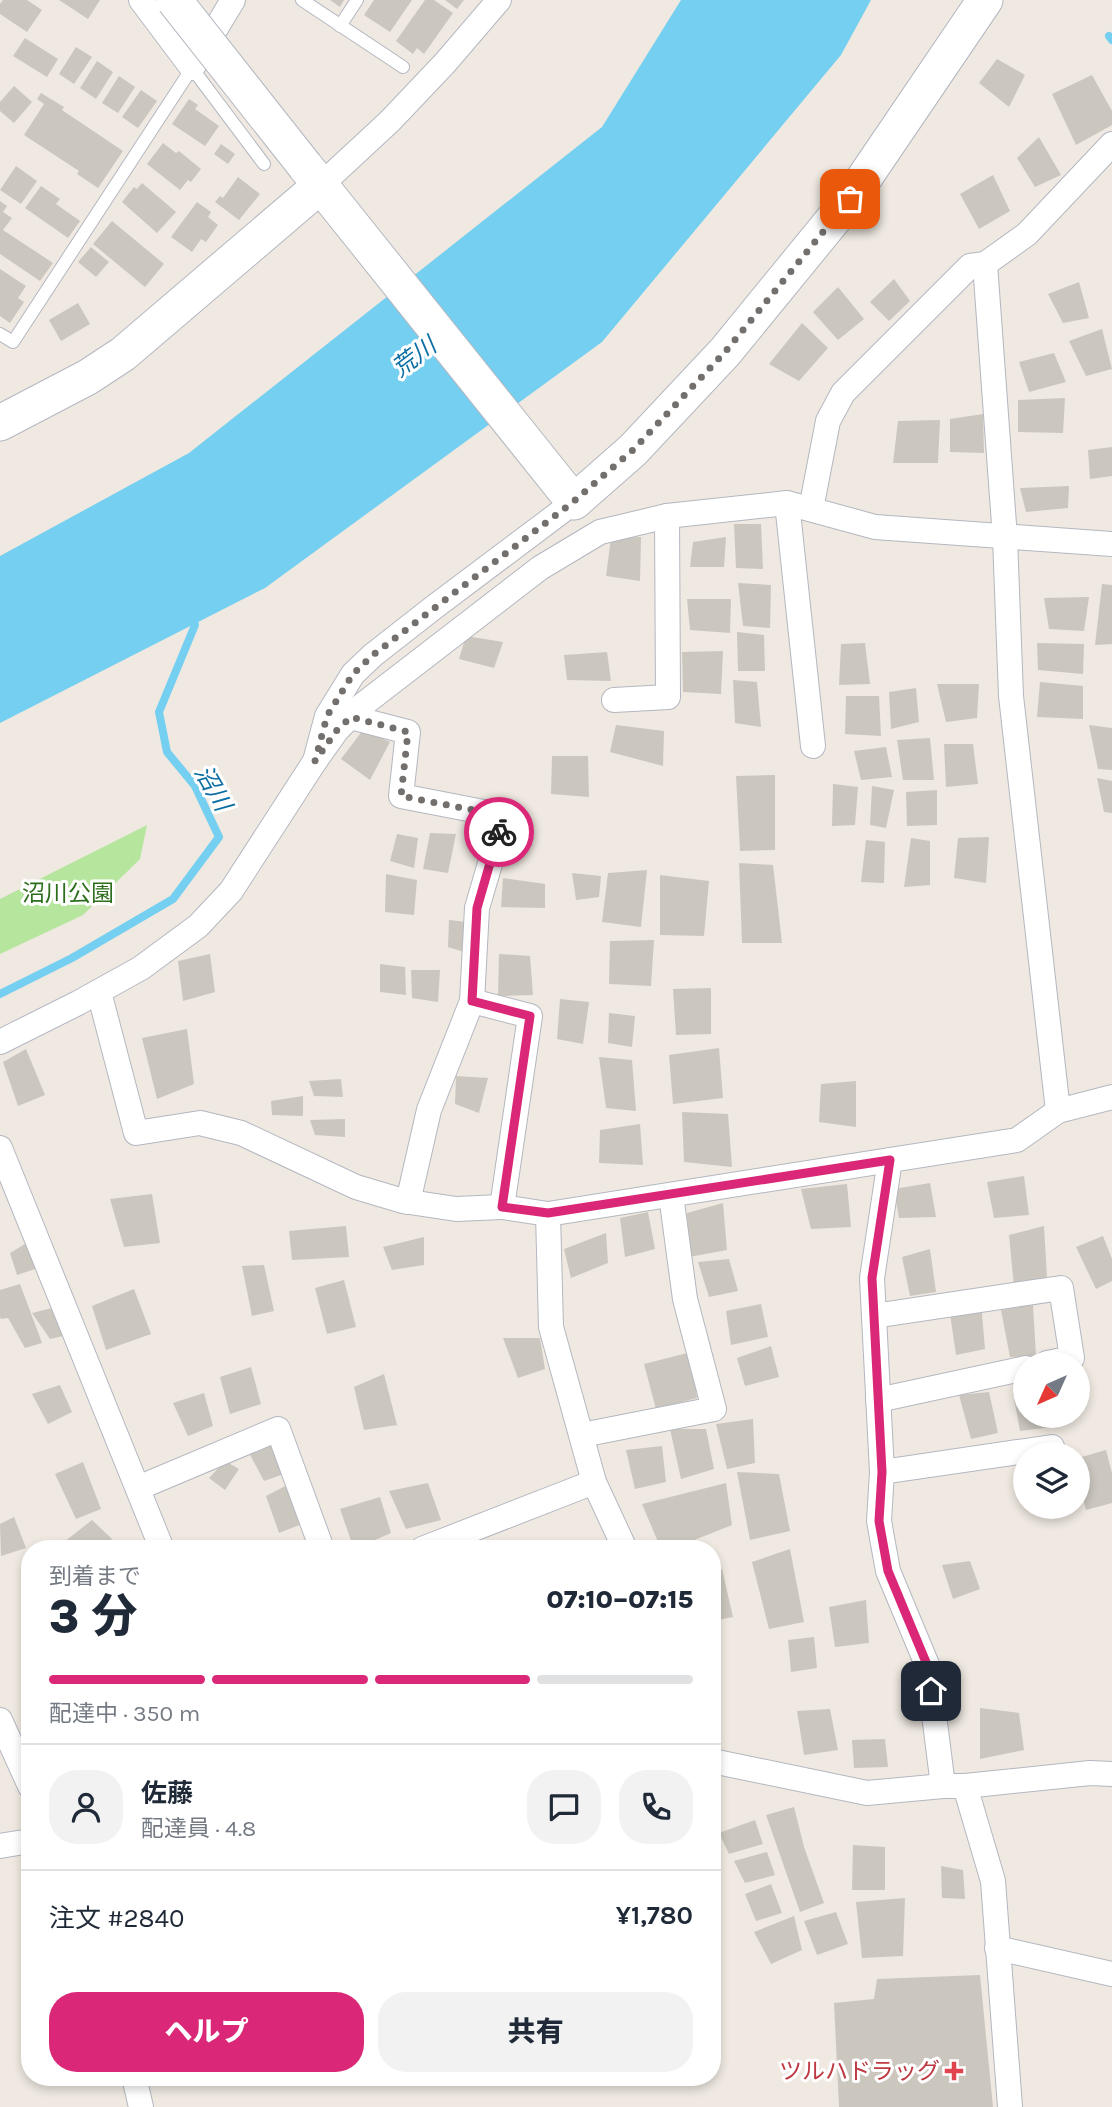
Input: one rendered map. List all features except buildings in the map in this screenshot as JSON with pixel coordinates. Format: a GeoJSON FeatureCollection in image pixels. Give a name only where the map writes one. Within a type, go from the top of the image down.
{"type":"FeatureCollection","features":[{"type":"Feature","properties":{"kind":"street"},"geometry":{"type":"LineString","coordinates":[[141,0],[192,68],[233,0]]}},
{"type":"Feature","properties":{"kind":"street"},"geometry":{"type":"LineString","coordinates":[[174,0],[565,492]]}},
{"type":"Feature","properties":{"kind":"street"},"geometry":{"type":"LineString","coordinates":[[0,423],[88,377],[123,354],[390,121],[499,0]]}},
{"type":"Feature","properties":{"kind":"street"},"geometry":{"type":"LineString","coordinates":[[315,761],[327,716],[353,674],[565,492],[633,450],[725,352],[850,199],[985,0]]}},
{"type":"Feature","properties":{"kind":"street"},"geometry":{"type":"LineString","coordinates":[[811,509],[828,421],[844,393],[970,265],[985,264],[1027,234],[1112,144]]}},
{"type":"Feature","properties":{"kind":"street"},"geometry":{"type":"LineString","coordinates":[[985,264],[1004,538],[1011,696],[1058,1111]]}},
{"type":"Feature","properties":{"kind":"street"},"geometry":{"type":"LineString","coordinates":[[787,503],[813,746]]}},
{"type":"Feature","properties":{"kind":"street"},"geometry":{"type":"LineString","coordinates":[[0,1042],[141,968],[198,926],[231,891],[337,730],[371,698],[540,568],[600,532],[667,516],[787,503],[875,527],[1112,544]]}},
{"type":"Feature","properties":{"kind":"street"},"geometry":{"type":"LineString","coordinates":[[614,700],[668,697],[667,516]]}},
{"type":"Feature","properties":{"kind":"street"},"geometry":{"type":"LineString","coordinates":[[351,717],[408,732],[401,796],[504,816],[477,908],[472,1001],[429,1110],[408,1202]]}},
{"type":"Feature","properties":{"kind":"street"},"geometry":{"type":"LineString","coordinates":[[99,992],[136,1133],[201,1123],[241,1133],[356,1187],[408,1202],[457,1209],[502,1207],[548,1213],[1017,1140],[1058,1111],[1112,1097]]}},
{"type":"Feature","properties":{"kind":"street"},"geometry":{"type":"LineString","coordinates":[[472,1001],[530,1016],[502,1207]]}},
{"type":"Feature","properties":{"kind":"street"},"geometry":{"type":"LineString","coordinates":[[0,1148],[158,1540]]}},
{"type":"Feature","properties":{"kind":"street"},"geometry":{"type":"LineString","coordinates":[[890,1160],[872,1278],[882,1472],[879,1521],[888,1571],[928,1667],[954,1786],[993,1881],[1010,2107]]}},
{"type":"Feature","properties":{"kind":"street"},"geometry":{"type":"LineString","coordinates":[[582,1435],[714,1409],[685,1299],[671,1195]]}},
{"type":"Feature","properties":{"kind":"street"},"geometry":{"type":"LineString","coordinates":[[548,1213],[551,1326],[594,1482],[621,1540]]}},
{"type":"Feature","properties":{"kind":"street"},"geometry":{"type":"LineString","coordinates":[[874,1316],[1061,1288],[1071,1351]]}},
{"type":"Feature","properties":{"kind":"street"},"geometry":{"type":"LineString","coordinates":[[878,1400],[1013,1371]]}},
{"type":"Feature","properties":{"kind":"street"},"geometry":{"type":"LineString","coordinates":[[138,1488],[278,1429],[319,1540]]}},
{"type":"Feature","properties":{"kind":"street"},"geometry":{"type":"LineString","coordinates":[[882,1472],[1013,1453]]}},
{"type":"Feature","properties":{"kind":"street"},"geometry":{"type":"LineString","coordinates":[[445,1540],[594,1482]]}},
{"type":"Feature","properties":{"kind":"street"},"geometry":{"type":"LineString","coordinates":[[0,1720],[21,1766]]}},
{"type":"Feature","properties":{"kind":"street"},"geometry":{"type":"LineString","coordinates":[[721,1764],[867,1793],[1090,1773],[1112,1774]]}},
{"type":"Feature","properties":{"kind":"street"},"geometry":{"type":"LineString","coordinates":[[0,1846],[21,1842]]}},
{"type":"Feature","properties":{"kind":"street"},"geometry":{"type":"LineString","coordinates":[[998,1948],[1112,1974]]}},
{"type":"Feature","properties":{"kind":"street"},"geometry":{"type":"LineString","coordinates":[[136,2086],[141,2107]]}},
{"type":"Feature","properties":{"kind":"lane"},"geometry":{"type":"LineString","coordinates":[[302,0],[403,67]]}},
{"type":"Feature","properties":{"kind":"lane"},"geometry":{"type":"LineString","coordinates":[[341,26],[357,0]]}},
{"type":"Feature","properties":{"kind":"lane"},"geometry":{"type":"LineString","coordinates":[[0,334],[13,342],[192,68],[264,164]]}},
{"type":"Feature","properties":{"kind":"green space","name":"沼川公園"},"geometry":{"type":"Polygon","coordinates":[[[147,825],[140,859],[83,915],[0,954],[0,899],[147,825]]]}},
{"type":"Feature","properties":{"kind":"water","name":"荒川"},"geometry":{"type":"Polygon","coordinates":[[[681,0],[871,0],[841,55],[602,342],[265,588],[0,723],[0,556],[189,453],[602,127],[681,0]]]}},
{"type":"Feature","properties":{"kind":"waterway"},"geometry":{"type":"LineString","coordinates":[[1109,36],[1112,40]]}},
{"type":"Feature","properties":{"kind":"waterway","name":"沼川"},"geometry":{"type":"LineString","coordinates":[[0,994],[72,958],[173,899],[219,837],[195,786],[167,752],[159,712],[195,625],[193,616]]}},
{"type":"Feature","properties":{"kind":"way so far"},"geometry":{"type":"LineString","coordinates":[[499,832],[504,816],[401,796],[408,732],[351,717],[337,730],[315,761],[327,716],[353,674],[373,655],[524,541],[633,450],[725,352],[850,199]]}},
{"type":"Feature","properties":{"kind":"place","name":"ツルハドラッグ"},"geometry":{"type":"Point","coordinates":[954,2071]}},
{"type":"Feature","properties":{"kind":"route"},"geometry":{"type":"LineString","coordinates":[[499,832],[477,908],[472,1001],[530,1016],[502,1207],[548,1213],[890,1160],[872,1278],[882,1472],[879,1521],[888,1571],[928,1667],[931,1691]]}}]}
